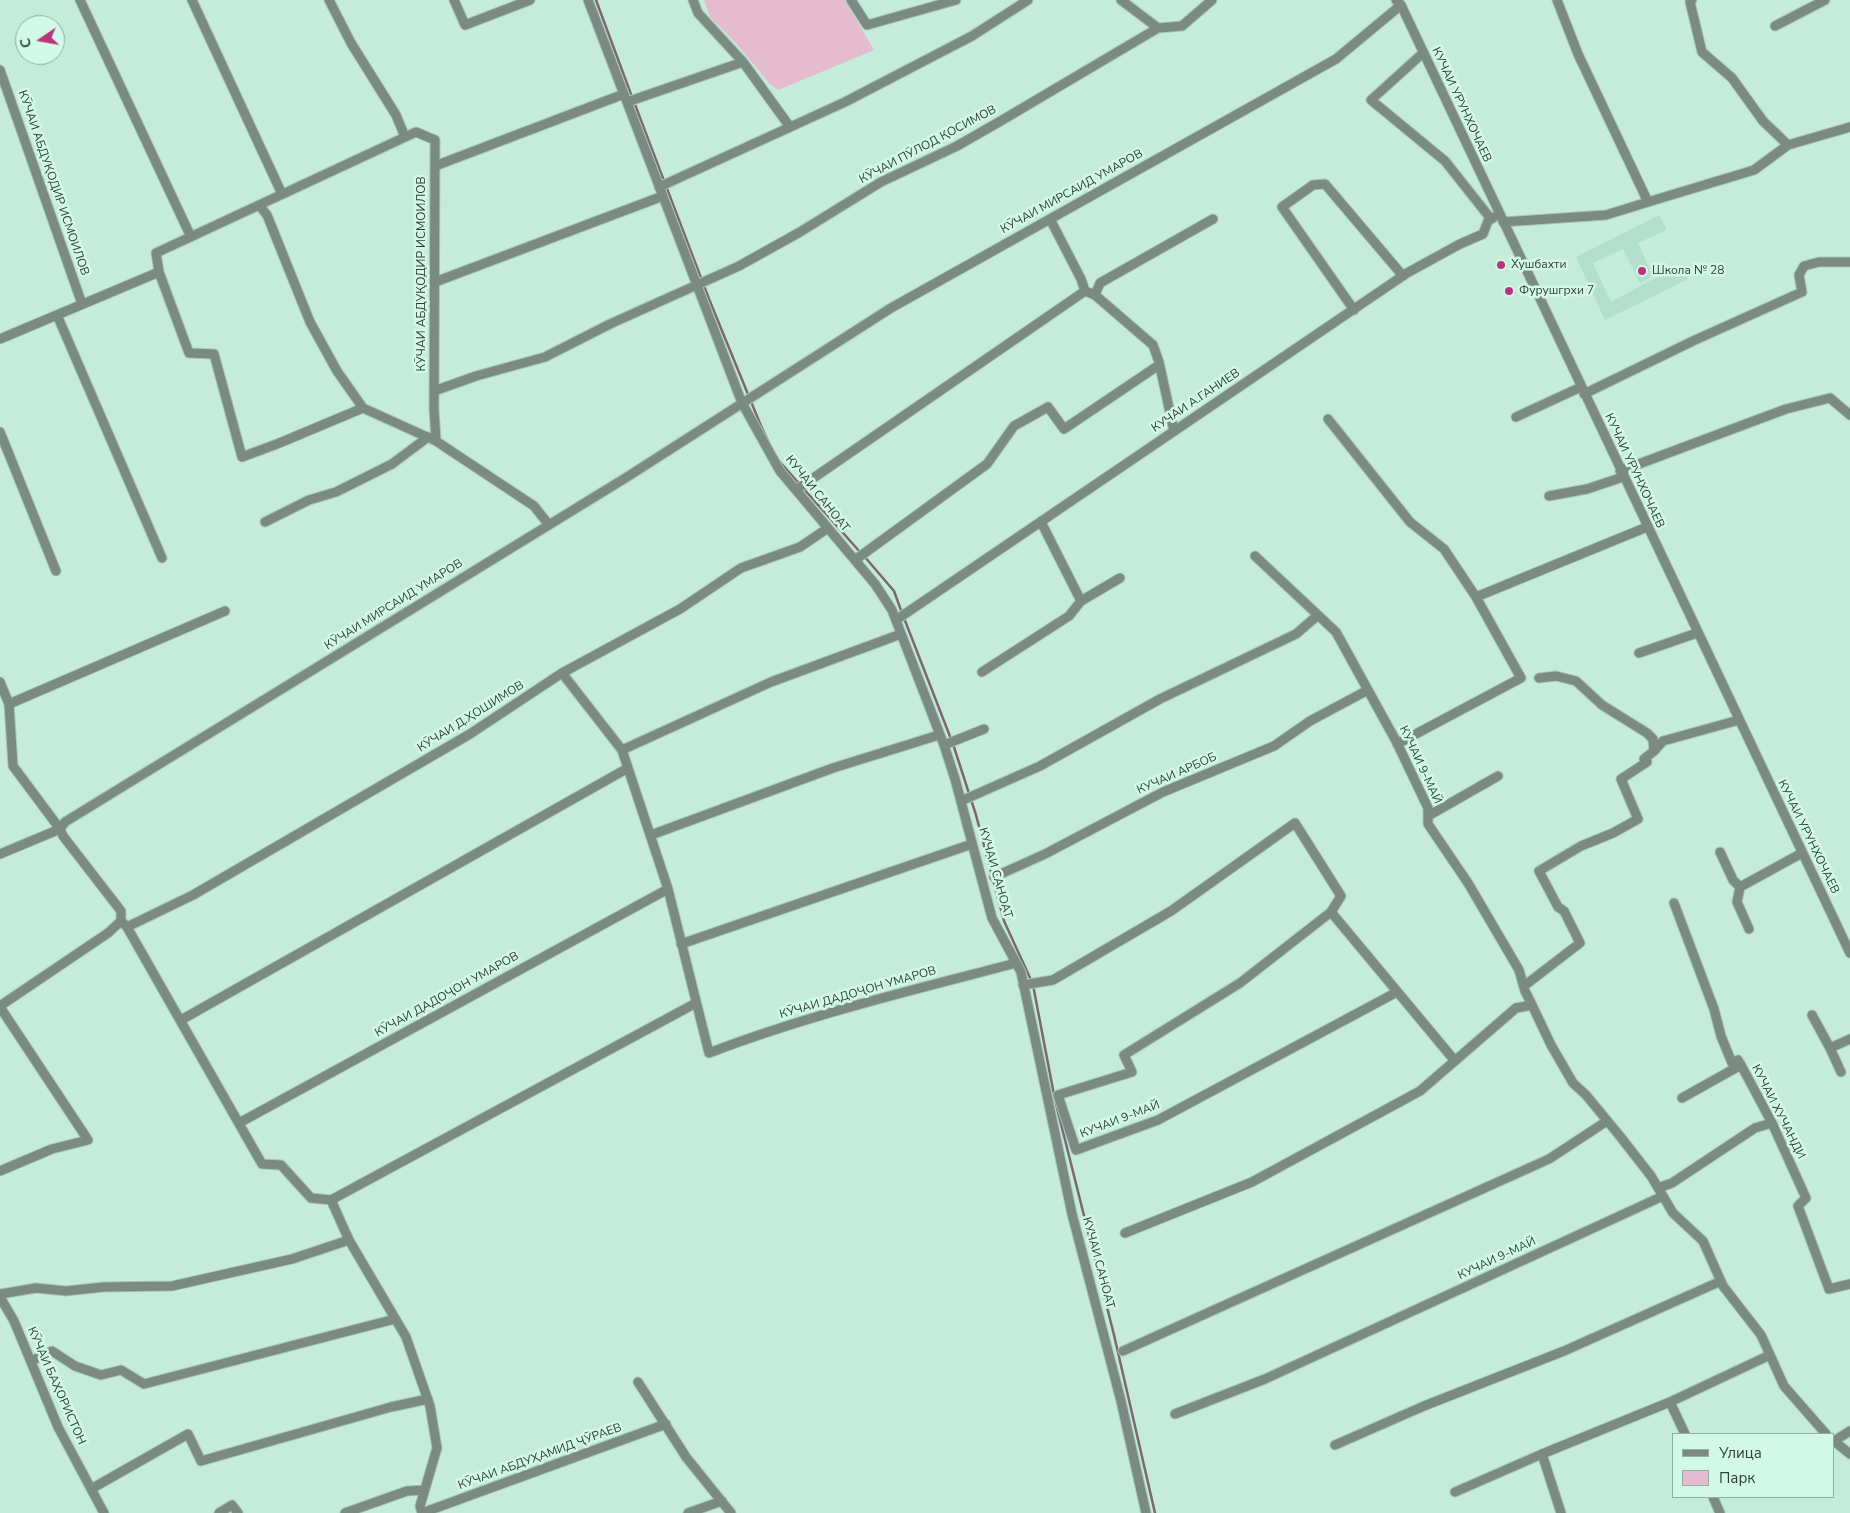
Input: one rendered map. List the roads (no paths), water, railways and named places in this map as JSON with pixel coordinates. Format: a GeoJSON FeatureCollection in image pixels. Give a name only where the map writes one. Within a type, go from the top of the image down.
{"type":"FeatureCollection","features":[{"type":"Feature","properties":{"kind":"street"},"geometry":{"type":"LineString","coordinates":[[80,0],[190,237]]}},
{"type":"Feature","properties":{"kind":"street"},"geometry":{"type":"LineString","coordinates":[[192,0],[282,194]]}},
{"type":"Feature","properties":{"kind":"street"},"geometry":{"type":"LineString","coordinates":[[329,0],[351,43],[396,115],[405,137]]}},
{"type":"Feature","properties":{"kind":"street"},"geometry":{"type":"LineString","coordinates":[[454,0],[465,25],[530,0]]}},
{"type":"Feature","properties":{"kind":"street","name":"КУЧАИ САНОАТ"},"geometry":{"type":"LineString","coordinates":[[588,0],[625,98],[663,185],[663,196],[701,284],[747,400],[780,471],[799,488],[828,528],[860,557],[892,610],[900,617],[901,634],[939,735],[950,743],[967,798],[972,844],[992,918],[1029,984],[1072,1214],[1121,1402],[1146,1513]]}},
{"type":"Feature","properties":{"kind":"street"},"geometry":{"type":"LineString","coordinates":[[693,0],[698,13],[743,62],[790,127]]}},
{"type":"Feature","properties":{"kind":"street"},"geometry":{"type":"LineString","coordinates":[[851,0],[867,25],[956,0]]}},
{"type":"Feature","properties":{"kind":"street"},"geometry":{"type":"LineString","coordinates":[[663,185],[845,102],[972,36],[1028,0]]}},
{"type":"Feature","properties":{"kind":"street"},"geometry":{"type":"LineString","coordinates":[[1121,0],[1158,28]]}},
{"type":"Feature","properties":{"kind":"street","name":"КӮЧАИ ПӮЛОД ҚОСИМОВ"},"geometry":{"type":"LineString","coordinates":[[434,391],[476,376],[545,357],[610,324],[739,266],[800,232],[881,182],[957,146],[1158,28],[1182,26],[1212,0]]}},
{"type":"Feature","properties":{"kind":"street"},"geometry":{"type":"LineString","coordinates":[[1557,0],[1578,54],[1648,202]]}},
{"type":"Feature","properties":{"kind":"street"},"geometry":{"type":"LineString","coordinates":[[1692,0],[1690,2],[1702,52],[1732,78],[1763,121],[1788,145]]}},
{"type":"Feature","properties":{"kind":"street"},"geometry":{"type":"LineString","coordinates":[[1775,26],[1825,0]]}},
{"type":"Feature","properties":{"kind":"street","name":"КУЧАИ УРУНХОЧАЕВ"},"geometry":{"type":"LineString","coordinates":[[1399,3],[1498,218],[1850,953]]}},
{"type":"Feature","properties":{"kind":"street","name":"КӮЧАИ МИРСАИД УМАРОВ"},"geometry":{"type":"LineString","coordinates":[[0,854],[60,829],[65,822],[549,525],[891,308],[1336,59],[1399,3]]}},
{"type":"Feature","properties":{"kind":"street"},"geometry":{"type":"LineString","coordinates":[[1423,53],[1371,100],[1445,161],[1498,218],[1606,215],[1754,170],[1788,145],[1850,127]]}},
{"type":"Feature","properties":{"kind":"street"},"geometry":{"type":"LineString","coordinates":[[435,166],[625,98],[743,62]]}},
{"type":"Feature","properties":{"kind":"street","name":"КӮЧАИ АБДУҚОДИР ИСМОИЛОВ"},"geometry":{"type":"LineString","coordinates":[[0,70],[82,304]]}},
{"type":"Feature","properties":{"kind":"street","name":"КӮЧАИ АБДУҚОДИР ИСМОИЛОВ"},"geometry":{"type":"LineString","coordinates":[[363,408],[277,444],[242,456],[214,354],[189,353],[159,272],[156,253],[416,132],[435,140],[434,391],[432,439]]}},
{"type":"Feature","properties":{"kind":"street"},"geometry":{"type":"LineString","coordinates":[[1354,310],[1282,207],[1313,185],[1325,184],[1403,276]]}},
{"type":"Feature","properties":{"kind":"street"},"geometry":{"type":"LineString","coordinates":[[435,282],[663,196]]}},
{"type":"Feature","properties":{"kind":"street"},"geometry":{"type":"LineString","coordinates":[[259,205],[267,215],[310,322],[336,371],[363,408],[432,439],[534,506],[549,525]]}},
{"type":"Feature","properties":{"kind":"street","name":"КУЧАИ А.ГАНИЕВ"},"geometry":{"type":"LineString","coordinates":[[900,617],[1403,276],[1460,244],[1483,234],[1488,221],[1498,218]]}},
{"type":"Feature","properties":{"kind":"street"},"geometry":{"type":"LineString","coordinates":[[1050,219],[1081,279],[1085,291],[1095,295],[1153,345],[1174,431]]}},
{"type":"Feature","properties":{"kind":"street"},"geometry":{"type":"LineString","coordinates":[[1095,295],[1100,283],[1214,219]]}},
{"type":"Feature","properties":{"kind":"street"},"geometry":{"type":"LineString","coordinates":[[1516,417],[1582,391],[1802,292],[1799,275],[1804,266],[1819,262],[1850,262]]}},
{"type":"Feature","properties":{"kind":"street"},"geometry":{"type":"LineString","coordinates":[[0,338],[159,272]]}},
{"type":"Feature","properties":{"kind":"street"},"geometry":{"type":"LineString","coordinates":[[799,488],[1085,291]]}},
{"type":"Feature","properties":{"kind":"street"},"geometry":{"type":"LineString","coordinates":[[57,315],[162,558]]}},
{"type":"Feature","properties":{"kind":"street"},"geometry":{"type":"LineString","coordinates":[[860,557],[987,464],[1014,426],[1048,407],[1064,429],[1159,365]]}},
{"type":"Feature","properties":{"kind":"street"},"geometry":{"type":"LineString","coordinates":[[1549,496],[1587,489],[1786,409],[1830,398],[1850,415]]}},
{"type":"Feature","properties":{"kind":"street"},"geometry":{"type":"LineString","coordinates":[[1328,419],[1410,522],[1444,548],[1476,597],[1520,678],[1397,744]]}},
{"type":"Feature","properties":{"kind":"street"},"geometry":{"type":"LineString","coordinates":[[0,432],[56,571]]}},
{"type":"Feature","properties":{"kind":"street"},"geometry":{"type":"LineString","coordinates":[[265,522],[309,500],[336,492],[392,464],[432,439]]}},
{"type":"Feature","properties":{"kind":"street"},"geometry":{"type":"LineString","coordinates":[[1041,522],[1081,601]]}},
{"type":"Feature","properties":{"kind":"street"},"geometry":{"type":"LineString","coordinates":[[1476,597],[1647,527]]}},
{"type":"Feature","properties":{"kind":"street","name":"КӮЧАИ Д.ҲОШИМОВ"},"geometry":{"type":"LineString","coordinates":[[0,1007],[124,924],[192,895],[454,744],[562,673],[680,610],[741,568],[800,546],[828,528]]}},
{"type":"Feature","properties":{"kind":"street","name":"КУЧАИ 9-МАЙ"},"geometry":{"type":"LineString","coordinates":[[1255,556],[1336,632],[1397,744],[1428,808],[1428,824],[1473,891],[1519,970],[1532,1005],[1551,1045],[1573,1084],[1586,1095],[1651,1176],[1673,1213],[1702,1241],[1721,1282],[1761,1335],[1784,1386],[1825,1433]]}},
{"type":"Feature","properties":{"kind":"street"},"geometry":{"type":"LineString","coordinates":[[982,672],[1069,616],[1081,601],[1120,578]]}},
{"type":"Feature","properties":{"kind":"street"},"geometry":{"type":"LineString","coordinates":[[9,704],[224,611]]}},
{"type":"Feature","properties":{"kind":"street"},"geometry":{"type":"LineString","coordinates":[[967,798],[1040,766],[1160,699],[1296,634],[1318,615]]}},
{"type":"Feature","properties":{"kind":"street"},"geometry":{"type":"LineString","coordinates":[[1639,652],[1697,633]]}},
{"type":"Feature","properties":{"kind":"street"},"geometry":{"type":"LineString","coordinates":[[622,750],[771,682],[901,634]]}},
{"type":"Feature","properties":{"kind":"street"},"geometry":{"type":"LineString","coordinates":[[0,682],[9,704],[14,766],[60,829],[63,836],[121,911],[124,924],[181,1020],[262,1164],[281,1165],[310,1198],[331,1200],[696,1002],[668,889],[622,750],[562,673]]}},
{"type":"Feature","properties":{"kind":"street"},"geometry":{"type":"LineString","coordinates":[[1539,678],[1556,676],[1576,681],[1602,705],[1647,733],[1653,739],[1654,751]]}},
{"type":"Feature","properties":{"kind":"street","name":"КУЧАИ АРБОБ"},"geometry":{"type":"LineString","coordinates":[[994,877],[1045,854],[1163,792],[1274,746],[1310,721],[1368,690]]}},
{"type":"Feature","properties":{"kind":"street"},"geometry":{"type":"LineString","coordinates":[[1524,986],[1580,943],[1564,911],[1558,906],[1539,871],[1581,846],[1613,833],[1638,819],[1621,779],[1647,762],[1644,759],[1662,741],[1739,720]]}},
{"type":"Feature","properties":{"kind":"street"},"geometry":{"type":"LineString","coordinates":[[950,743],[984,729]]}},
{"type":"Feature","properties":{"kind":"street"},"geometry":{"type":"LineString","coordinates":[[650,835],[833,768],[939,735]]}},
{"type":"Feature","properties":{"kind":"street"},"geometry":{"type":"LineString","coordinates":[[181,1020],[628,768]]}},
{"type":"Feature","properties":{"kind":"street"},"geometry":{"type":"LineString","coordinates":[[1428,816],[1498,776]]}},
{"type":"Feature","properties":{"kind":"street"},"geometry":{"type":"LineString","coordinates":[[1029,984],[1053,980],[1171,911],[1294,823],[1341,896],[1331,912],[1454,1061]]}},
{"type":"Feature","properties":{"kind":"street"},"geometry":{"type":"LineString","coordinates":[[681,944],[972,844]]}},
{"type":"Feature","properties":{"kind":"street"},"geometry":{"type":"LineString","coordinates":[[1720,852],[1733,880],[1740,887]]}},
{"type":"Feature","properties":{"kind":"street"},"geometry":{"type":"LineString","coordinates":[[1749,929],[1737,902],[1740,887],[1802,853]]}},
{"type":"Feature","properties":{"kind":"street","name":"КӮЧАИ ДАДОҶОН УМАРОВ"},"geometry":{"type":"LineString","coordinates":[[239,1123],[668,889]]}},
{"type":"Feature","properties":{"kind":"street","name":"КУЧАИ ХУЧАНДИ"},"geometry":{"type":"LineString","coordinates":[[1674,903],[1714,1008],[1721,1036],[1732,1063],[1738,1060],[1772,1124],[1806,1198],[1798,1206],[1829,1289],[1850,1284]]}},
{"type":"Feature","properties":{"kind":"street","name":"КУЧАИ 9-МАЙ"},"geometry":{"type":"LineString","coordinates":[[1331,912],[1240,983],[1124,1055],[1132,1072],[1058,1095],[1076,1150],[1158,1120],[1397,992]]}},
{"type":"Feature","properties":{"kind":"street","name":"КӮЧАИ ДАДОҶОН УМАРОВ"},"geometry":{"type":"LineString","coordinates":[[696,1002],[708,1053],[748,1038],[873,1000],[1016,963]]}},
{"type":"Feature","properties":{"kind":"street"},"geometry":{"type":"LineString","coordinates":[[1125,1233],[1252,1182],[1420,1091],[1516,1008],[1532,1005]]}},
{"type":"Feature","properties":{"kind":"street"},"geometry":{"type":"LineString","coordinates":[[0,1007],[88,1140],[52,1149],[0,1171]]}},
{"type":"Feature","properties":{"kind":"street"},"geometry":{"type":"LineString","coordinates":[[1812,1015],[1830,1048],[1840,1072]]}},
{"type":"Feature","properties":{"kind":"street"},"geometry":{"type":"LineString","coordinates":[[1830,1048],[1850,1039]]}},
{"type":"Feature","properties":{"kind":"street"},"geometry":{"type":"LineString","coordinates":[[1682,1098],[1740,1065]]}},
{"type":"Feature","properties":{"kind":"street"},"geometry":{"type":"LineString","coordinates":[[1123,1351],[1549,1159],[1607,1121]]}},
{"type":"Feature","properties":{"kind":"street"},"geometry":{"type":"LineString","coordinates":[[1661,1192],[1755,1128],[1772,1124]]}},
{"type":"Feature","properties":{"kind":"street","name":"КУЧАИ 9-МАЙ"},"geometry":{"type":"LineString","coordinates":[[1175,1414],[1265,1380],[1661,1192]]}},
{"type":"Feature","properties":{"kind":"street"},"geometry":{"type":"LineString","coordinates":[[331,1200],[349,1240],[406,1336],[428,1399],[437,1448],[420,1506],[422,1513]]}},
{"type":"Feature","properties":{"kind":"street"},"geometry":{"type":"LineString","coordinates":[[0,1296],[36,1288],[66,1291],[104,1287],[172,1286],[292,1259],[349,1240]]}},
{"type":"Feature","properties":{"kind":"street"},"geometry":{"type":"LineString","coordinates":[[1334,1444],[1564,1351],[1721,1282]]}},
{"type":"Feature","properties":{"kind":"street","name":"КӮЧАИ БАҲОРИСТОН"},"geometry":{"type":"LineString","coordinates":[[0,1296],[14,1321],[58,1427],[104,1513]]}},
{"type":"Feature","properties":{"kind":"street"},"geometry":{"type":"LineString","coordinates":[[31,1361],[52,1351],[75,1366],[101,1375],[121,1370],[144,1384],[395,1318]]}},
{"type":"Feature","properties":{"kind":"street"},"geometry":{"type":"LineString","coordinates":[[1454,1492],[1670,1402],[1770,1356]]}},
{"type":"Feature","properties":{"kind":"street"},"geometry":{"type":"LineString","coordinates":[[638,1382],[686,1458],[731,1513]]}},
{"type":"Feature","properties":{"kind":"street"},"geometry":{"type":"LineString","coordinates":[[92,1489],[188,1434],[201,1461],[392,1407],[428,1399]]}},
{"type":"Feature","properties":{"kind":"street"},"geometry":{"type":"LineString","coordinates":[[1670,1402],[1685,1433]]}},
{"type":"Feature","properties":{"kind":"street","name":"КӮЧАИ АБДУҲАМИД ҶӮРАЕВ"},"geometry":{"type":"LineString","coordinates":[[422,1513],[666,1424]]}},
{"type":"Feature","properties":{"kind":"street"},"geometry":{"type":"LineString","coordinates":[[1835,1440],[1850,1431]]}},
{"type":"Feature","properties":{"kind":"street"},"geometry":{"type":"LineString","coordinates":[[1835,1442],[1850,1454]]}},
{"type":"Feature","properties":{"kind":"street"},"geometry":{"type":"LineString","coordinates":[[1542,1454],[1562,1513]]}},
{"type":"Feature","properties":{"kind":"street"},"geometry":{"type":"LineString","coordinates":[[345,1513],[407,1491],[424,1490]]}},
{"type":"Feature","properties":{"kind":"street"},"geometry":{"type":"LineString","coordinates":[[1713,1498],[1720,1513]]}},
{"type":"Feature","properties":{"kind":"street"},"geometry":{"type":"LineString","coordinates":[[688,1513],[722,1501]]}},
{"type":"Feature","properties":{"kind":"street"},"geometry":{"type":"LineString","coordinates":[[219,1513],[232,1505],[238,1513]]}},
{"type":"Feature","properties":{"kind":"waterway"},"geometry":{"type":"LineString","coordinates":[[596,0],[632,97]]}},
{"type":"Feature","properties":{"kind":"waterway"},"geometry":{"type":"LineString","coordinates":[[634,102],[664,181]]}},
{"type":"Feature","properties":{"kind":"waterway"},"geometry":{"type":"LineString","coordinates":[[666,186],[709,299],[769,443]]}},
{"type":"Feature","properties":{"kind":"waterway"},"geometry":{"type":"LineString","coordinates":[[779,461],[860,552]]}},
{"type":"Feature","properties":{"kind":"waterway"},"geometry":{"type":"LineString","coordinates":[[864,556],[894,591],[902,613]]}},
{"type":"Feature","properties":{"kind":"waterway"},"geometry":{"type":"LineString","coordinates":[[904,618],[951,739]]}},
{"type":"Feature","properties":{"kind":"waterway"},"geometry":{"type":"LineString","coordinates":[[953,744],[976,815],[1004,921],[1031,980]]}},
{"type":"Feature","properties":{"kind":"waterway"},"geometry":{"type":"LineString","coordinates":[[1033,985],[1055,1100],[1114,1335],[1155,1513]]}},
{"type":"Feature","properties":{"kind":"place","name":"Хушбахти"},"geometry":{"type":"Point","coordinates":[1501,265]}},
{"type":"Feature","properties":{"kind":"place","name":"Школа № 28"},"geometry":{"type":"Point","coordinates":[1642,271]}},
{"type":"Feature","properties":{"kind":"place","name":"Фурушгрхи 7"},"geometry":{"type":"Point","coordinates":[1509,291]}}]}
